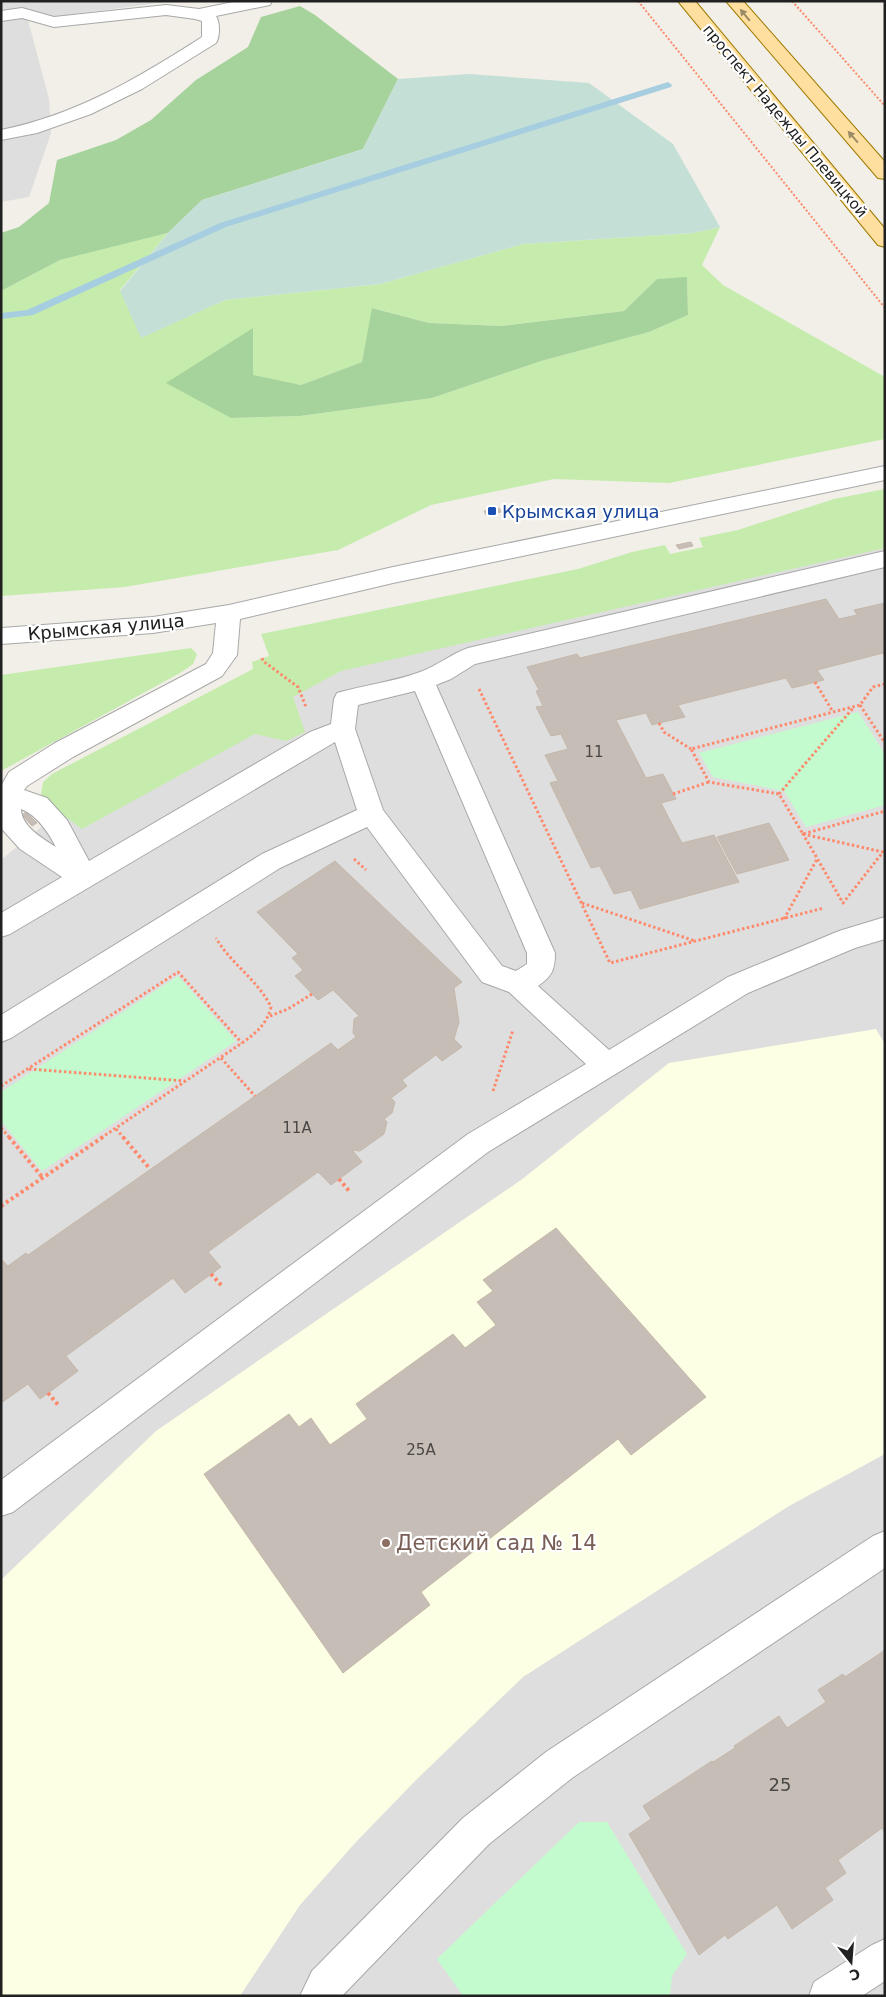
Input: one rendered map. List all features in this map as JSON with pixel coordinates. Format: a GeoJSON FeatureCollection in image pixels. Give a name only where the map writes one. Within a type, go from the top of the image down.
{"type":"FeatureCollection","features":[{"type":"Feature","properties":{"kind":"main road","name":"проспект Надежды Плевицкой"},"geometry":{"type":"LineString","coordinates":[[686,1],[885,241]]}},
{"type":"Feature","properties":{"kind":"main road"},"geometry":{"type":"LineString","coordinates":[[734,1],[885,174]]}},
{"type":"Feature","properties":{"kind":"street"},"geometry":{"type":"LineString","coordinates":[[199,14],[264,1]]}},
{"type":"Feature","properties":{"kind":"street"},"geometry":{"type":"LineString","coordinates":[[1,16],[20,7],[54,22],[166,10],[199,14],[210,18],[210,39],[136,87],[75,116],[32,130],[1,135]]}},
{"type":"Feature","properties":{"kind":"street","name":"Крымская улица"},"geometry":{"type":"LineString","coordinates":[[1,636],[152,625],[229,613],[393,575],[885,473]]}},
{"type":"Feature","properties":{"kind":"street"},"geometry":{"type":"LineString","coordinates":[[607,1066],[519,984],[492,974],[371,814],[342,729],[346,699],[422,681],[443,673],[468,657],[885,559]]}},
{"type":"Feature","properties":{"kind":"street"},"geometry":{"type":"LineString","coordinates":[[85,878],[31,845],[16,829],[8,816],[9,795],[18,779],[64,750],[214,670],[225,655],[229,613]]}},
{"type":"Feature","properties":{"kind":"street"},"geometry":{"type":"LineString","coordinates":[[422,681],[541,953],[541,969],[519,984]]}},
{"type":"Feature","properties":{"kind":"street"},"geometry":{"type":"LineString","coordinates":[[1,926],[319,738],[342,729]]}},
{"type":"Feature","properties":{"kind":"street"},"geometry":{"type":"LineString","coordinates":[[1,1030],[271,861],[371,814]]}},
{"type":"Feature","properties":{"kind":"street"},"geometry":{"type":"LineString","coordinates":[[1,1500],[478,1143],[738,986],[848,938],[885,928]]}},
{"type":"Feature","properties":{"kind":"street"},"geometry":{"type":"LineString","coordinates":[[319,1996],[326,1986],[476,1831],[559,1765],[885,1548]]}},
{"type":"Feature","properties":{"kind":"street"},"geometry":{"type":"LineString","coordinates":[[828,1996],[885,1958]]}},
{"type":"Feature","properties":{"kind":"path"},"geometry":{"type":"LineString","coordinates":[[638,1],[885,308]]}},
{"type":"Feature","properties":{"kind":"path"},"geometry":{"type":"LineString","coordinates":[[792,1],[885,106]]}},
{"type":"Feature","properties":{"kind":"path"},"geometry":{"type":"LineString","coordinates":[[815,682],[833,712]]}},
{"type":"Feature","properties":{"kind":"path"},"geometry":{"type":"LineString","coordinates":[[691,749],[860,705],[873,687],[885,684]]}},
{"type":"Feature","properties":{"kind":"path"},"geometry":{"type":"LineString","coordinates":[[477,685],[610,963],[826,908]]}},
{"type":"Feature","properties":{"kind":"path"},"geometry":{"type":"LineString","coordinates":[[860,705],[885,743]]}},
{"type":"Feature","properties":{"kind":"path"},"geometry":{"type":"LineString","coordinates":[[779,794],[854,707]]}},
{"type":"Feature","properties":{"kind":"path"},"geometry":{"type":"LineString","coordinates":[[659,723],[664,732],[691,749],[709,782]]}},
{"type":"Feature","properties":{"kind":"path"},"geometry":{"type":"LineString","coordinates":[[673,794],[709,782],[779,794],[843,904]]}},
{"type":"Feature","properties":{"kind":"path"},"geometry":{"type":"LineString","coordinates":[[803,834],[885,811]]}},
{"type":"Feature","properties":{"kind":"path"},"geometry":{"type":"LineString","coordinates":[[803,834],[884,851],[843,904]]}},
{"type":"Feature","properties":{"kind":"path"},"geometry":{"type":"LineString","coordinates":[[349,856],[370,874]]}},
{"type":"Feature","properties":{"kind":"path"},"geometry":{"type":"LineString","coordinates":[[784,919],[817,858]]}},
{"type":"Feature","properties":{"kind":"path"},"geometry":{"type":"LineString","coordinates":[[835,906],[852,901]]}},
{"type":"Feature","properties":{"kind":"path"},"geometry":{"type":"LineString","coordinates":[[581,903],[695,941]]}},
{"type":"Feature","properties":{"kind":"path"},"geometry":{"type":"LineString","coordinates":[[215,936],[221,950],[267,995],[271,1007],[270,1016]]}},
{"type":"Feature","properties":{"kind":"path"},"geometry":{"type":"LineString","coordinates":[[1,1086],[178,972],[242,1043]]}},
{"type":"Feature","properties":{"kind":"path"},"geometry":{"type":"LineString","coordinates":[[1,1206],[256,1034],[270,1016],[288,1009],[312,994]]}},
{"type":"Feature","properties":{"kind":"path"},"geometry":{"type":"LineString","coordinates":[[491,1096],[515,1025]]}},
{"type":"Feature","properties":{"kind":"path"},"geometry":{"type":"LineString","coordinates":[[221,1058],[255,1096]]}},
{"type":"Feature","properties":{"kind":"path"},"geometry":{"type":"LineString","coordinates":[[28,1068],[186,1081]]}},
{"type":"Feature","properties":{"kind":"path"},"geometry":{"type":"LineString","coordinates":[[1,1128],[43,1178]]}},
{"type":"Feature","properties":{"kind":"path"},"geometry":{"type":"LineString","coordinates":[[116,1129],[150,1169]]}},
{"type":"Feature","properties":{"kind":"shaded area"},"geometry":{"type":"Polygon","coordinates":[[[1,1],[174,1],[28,20],[49,99],[51,133],[29,197],[1,202],[1,1]]]}},
{"type":"Feature","properties":{"kind":"shaded area"},"geometry":{"type":"Polygon","coordinates":[[[469,74],[589,83],[673,144],[720,227],[693,233],[523,244],[380,284],[225,300],[141,338],[120,291],[168,233],[202,200],[363,149],[398,79],[469,74]]]}},
{"type":"Feature","properties":{"kind":"shaded area"},"geometry":{"type":"Polygon","coordinates":[[[885,538],[885,1996],[1,1996],[1,860],[61,811],[328,660],[885,538]]]}},
{"type":"Feature","properties":{"kind":"shaded area","name":"Детский сад № 14"},"geometry":{"type":"Polygon","coordinates":[[[876,1029],[885,1044],[885,1454],[789,1506],[523,1677],[417,1779],[356,1842],[300,1905],[240,1996],[1,1996],[1,1580],[156,1431],[521,1180],[669,1063],[876,1029]]]}},
{"type":"Feature","properties":{"kind":"green space"},"geometry":{"type":"Polygon","coordinates":[[[300,6],[315,15],[398,79],[363,149],[202,200],[168,233],[60,260],[1,291],[1,233],[19,227],[49,203],[57,160],[116,140],[151,120],[196,80],[248,47],[261,17],[300,6]]]}},
{"type":"Feature","properties":{"kind":"green space"},"geometry":{"type":"Polygon","coordinates":[[[720,227],[702,265],[723,285],[885,377],[885,439],[669,483],[554,479],[431,505],[338,550],[125,587],[1,596],[1,291],[60,260],[168,233],[120,290],[142,337],[225,300],[380,284],[523,244],[693,233],[720,227]],[[687,278],[657,279],[624,311],[501,326],[429,323],[373,308],[362,362],[301,385],[253,376],[252,328],[231,418],[300,416],[432,398],[541,361],[649,332],[688,315],[687,278]]]}},
{"type":"Feature","properties":{"kind":"green space"},"geometry":{"type":"Polygon","coordinates":[[[687,277],[688,315],[649,332],[541,361],[432,398],[300,416],[231,418],[166,383],[253,328],[253,375],[301,385],[362,362],[372,308],[429,323],[501,326],[624,311],[657,279],[687,277]]]}},
{"type":"Feature","properties":{"kind":"green space"},"geometry":{"type":"Polygon","coordinates":[[[885,489],[885,548],[341,671],[293,697],[305,732],[286,741],[255,734],[82,829],[52,807],[41,794],[43,782],[52,774],[253,669],[252,662],[269,656],[261,634],[578,569],[632,552],[665,545],[670,554],[703,547],[699,538],[738,530],[834,499],[885,489]]]}},
{"type":"Feature","properties":{"kind":"green space"},"geometry":{"type":"Polygon","coordinates":[[[191,648],[197,654],[193,664],[180,673],[1,771],[1,675],[191,648]]]}},
{"type":"Feature","properties":{"kind":"green space"},"geometry":{"type":"Polygon","coordinates":[[[858,712],[885,754],[885,805],[806,827],[784,791],[713,777],[699,753],[858,712]]]}},
{"type":"Feature","properties":{"kind":"green space"},"geometry":{"type":"Polygon","coordinates":[[[178,976],[236,1041],[42,1171],[1,1121],[1,1092],[178,976]]]}},
{"type":"Feature","properties":{"kind":"green space"},"geometry":{"type":"Polygon","coordinates":[[[579,1822],[607,1822],[687,1954],[672,1976],[670,1996],[463,1996],[437,1959],[579,1822]]]}},
{"type":"Feature","properties":{"kind":"building"},"geometry":{"type":"Polygon","coordinates":[[[499,508],[501,512],[486,515],[484,511],[499,508]]]}},
{"type":"Feature","properties":{"kind":"building"},"geometry":{"type":"Polygon","coordinates":[[[691,542],[693,546],[679,549],[676,545],[691,542]]]}},
{"type":"Feature","properties":{"kind":"building"},"geometry":{"type":"Polygon","coordinates":[[[826,599],[839,619],[857,615],[854,610],[885,603],[885,656],[883,653],[817,670],[824,680],[792,688],[786,678],[678,705],[685,717],[652,725],[646,713],[616,720],[646,778],[663,774],[676,799],[661,803],[682,843],[714,835],[739,882],[640,909],[631,890],[614,894],[600,866],[591,868],[550,783],[558,781],[545,755],[568,749],[561,734],[551,736],[536,707],[543,706],[536,691],[539,690],[527,667],[577,654],[580,658],[826,599]]]}},
{"type":"Feature","properties":{"kind":"building"},"geometry":{"type":"Polygon","coordinates":[[[26,812],[37,823],[32,826],[22,815],[26,812]]]}},
{"type":"Feature","properties":{"kind":"building"},"geometry":{"type":"Polygon","coordinates":[[[769,823],[789,860],[737,874],[717,837],[769,823]]]}},
{"type":"Feature","properties":{"kind":"building"},"geometry":{"type":"Polygon","coordinates":[[[335,861],[462,982],[454,988],[459,1022],[454,1039],[462,1047],[442,1061],[436,1055],[402,1080],[407,1086],[391,1098],[395,1102],[392,1113],[384,1119],[387,1122],[384,1134],[360,1151],[352,1150],[362,1162],[331,1185],[318,1172],[208,1252],[221,1267],[185,1293],[173,1278],[66,1356],[78,1371],[40,1399],[28,1384],[1,1403],[1,1259],[8,1266],[26,1253],[28,1255],[331,1043],[338,1050],[356,1037],[353,1033],[354,1019],[359,1016],[333,990],[318,1000],[295,976],[303,970],[292,958],[298,954],[257,912],[335,861]]]}},
{"type":"Feature","properties":{"kind":"building"},"geometry":{"type":"Polygon","coordinates":[[[556,1228],[706,1397],[631,1455],[618,1439],[421,1592],[430,1605],[343,1673],[204,1474],[289,1414],[299,1427],[311,1418],[330,1445],[367,1419],[356,1404],[453,1334],[465,1348],[496,1325],[477,1302],[493,1291],[483,1280],[556,1228]]]}},
{"type":"Feature","properties":{"kind":"building"},"geometry":{"type":"Polygon","coordinates":[[[885,1650],[885,1833],[882,1828],[838,1860],[846,1873],[825,1888],[833,1900],[792,1929],[777,1905],[728,1939],[725,1935],[699,1955],[629,1834],[651,1819],[643,1806],[735,1748],[734,1746],[779,1716],[787,1728],[826,1702],[818,1690],[843,1674],[845,1677],[885,1650]]]}},
{"type":"Feature","properties":{"kind":"waterway"},"geometry":{"type":"LineString","coordinates":[[1,316],[29,313],[223,225],[668,85]]}},
{"type":"Feature","properties":{"kind":"place","name":"Крымская улица"},"geometry":{"type":"Point","coordinates":[492,511]}},
{"type":"Feature","properties":{"kind":"place","name":"Детский сад № 14"},"geometry":{"type":"Point","coordinates":[386,1543]}}]}
